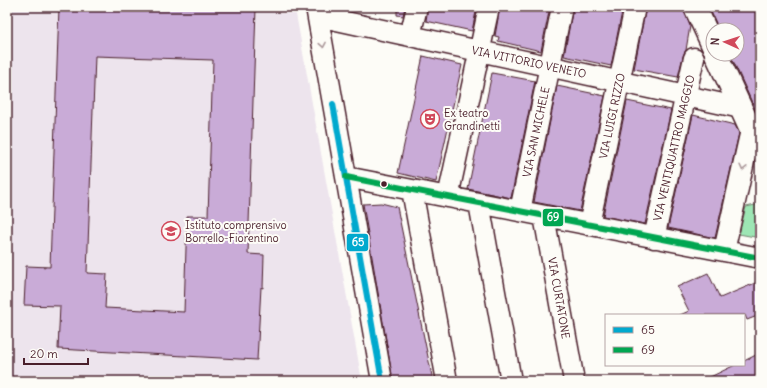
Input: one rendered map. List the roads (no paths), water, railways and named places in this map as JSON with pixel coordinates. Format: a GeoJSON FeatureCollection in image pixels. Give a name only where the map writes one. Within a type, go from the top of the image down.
{"type":"FeatureCollection","features":[{"type":"Feature","properties":{"kind":"main road"},"geometry":{"type":"LineString","coordinates":[[695,7],[705,29]]}},
{"type":"Feature","properties":{"kind":"main road"},"geometry":{"type":"LineString","coordinates":[[720,62],[760,150]]}},
{"type":"Feature","properties":{"kind":"street"},"geometry":{"type":"LineString","coordinates":[[410,36],[417,7]]}},
{"type":"Feature","properties":{"kind":"street"},"geometry":{"type":"LineString","coordinates":[[448,197],[489,7]]}},
{"type":"Feature","properties":{"kind":"street","name":"VIA SAN MICHELE"},"geometry":{"type":"LineString","coordinates":[[520,211],[562,7]]}},
{"type":"Feature","properties":{"kind":"street","name":"VIA LUIGI RIZZO"},"geometry":{"type":"LineString","coordinates":[[589,225],[635,7]]}},
{"type":"Feature","properties":{"kind":"street"},"geometry":{"type":"LineString","coordinates":[[317,12],[380,379]]}},
{"type":"Feature","properties":{"kind":"street","name":"VIA VITTORIO VENETO"},"geometry":{"type":"LineString","coordinates":[[317,12],[342,14],[410,36],[741,108]]}},
{"type":"Feature","properties":{"kind":"street","name":"VIA VENTIQUATTRO MAGGIO"},"geometry":{"type":"LineString","coordinates":[[654,238],[694,58]]}},
{"type":"Feature","properties":{"kind":"street"},"geometry":{"type":"LineString","coordinates":[[724,251],[751,130]]}},
{"type":"Feature","properties":{"kind":"street"},"geometry":{"type":"LineString","coordinates":[[346,177],[760,258]]}},
{"type":"Feature","properties":{"kind":"street"},"geometry":{"type":"LineString","coordinates":[[412,190],[447,381]]}},
{"type":"Feature","properties":{"kind":"street"},"geometry":{"type":"LineString","coordinates":[[479,203],[511,381]]}},
{"type":"Feature","properties":{"kind":"street","name":"VIA CURTATONE"},"geometry":{"type":"LineString","coordinates":[[544,216],[574,381]]}},
{"type":"Feature","properties":{"kind":"place","name":"Ex teatro Grandinetti"},"geometry":{"type":"Point","coordinates":[430,119]}},
{"type":"Feature","properties":{"kind":"place","name":"Istituto comprensivo Borrello-Fiorentino"},"geometry":{"type":"Point","coordinates":[171,231]}}]}
